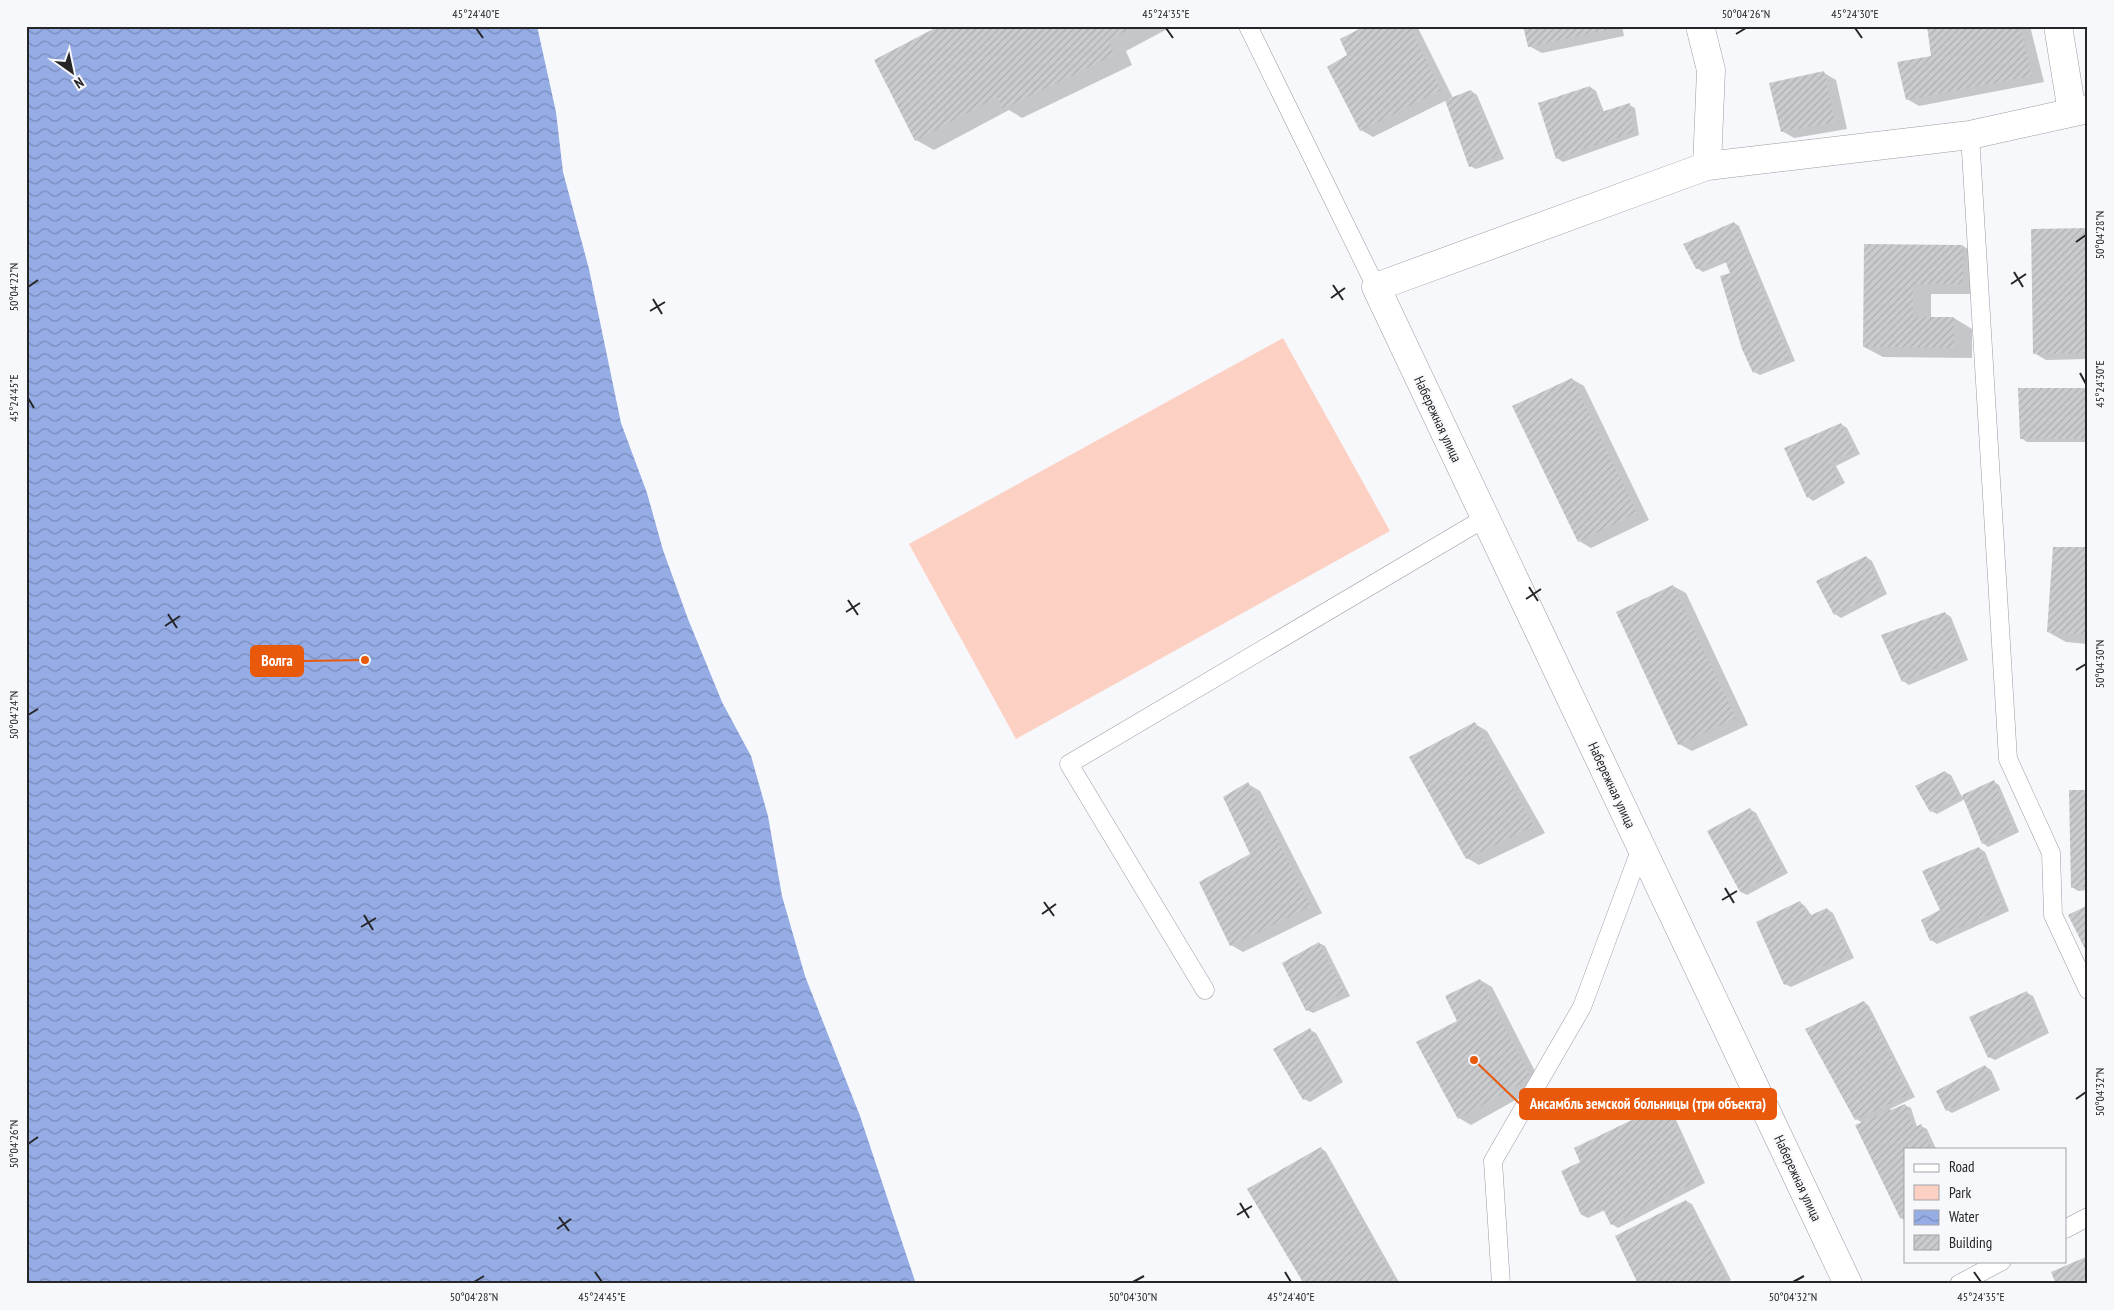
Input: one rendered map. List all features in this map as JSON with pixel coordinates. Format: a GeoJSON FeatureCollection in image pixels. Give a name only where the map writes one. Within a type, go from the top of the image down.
{"type":"FeatureCollection","features":[{"type":"Feature","properties":{"kind":"street"},"geometry":{"type":"LineString","coordinates":[[1700,26],[1711,70],[1707,166]]}},
{"type":"Feature","properties":{"kind":"street"},"geometry":{"type":"LineString","coordinates":[[1376,287],[1707,166],[1970,135],[2080,111],[2058,26]]}},
{"type":"Feature","properties":{"kind":"street","name":"Набережная улица"},"geometry":{"type":"LineString","coordinates":[[1376,287],[1848,1284]]}},
{"type":"Feature","properties":{"kind":"lane"},"geometry":{"type":"LineString","coordinates":[[1248,26],[1376,287]]}},
{"type":"Feature","properties":{"kind":"lane"},"geometry":{"type":"LineString","coordinates":[[1970,135],[2008,759],[2051,853],[2053,915],[2088,990]]}},
{"type":"Feature","properties":{"kind":"lane"},"geometry":{"type":"LineString","coordinates":[[1205,990],[1069,764],[1485,518]]}},
{"type":"Feature","properties":{"kind":"lane"},"geometry":{"type":"LineString","coordinates":[[1501,1284],[1493,1161],[1582,1008],[1642,848]]}},
{"type":"Feature","properties":{"kind":"lane"},"geometry":{"type":"LineString","coordinates":[[2066,1228],[2088,1217]]}},
{"type":"Feature","properties":{"kind":"lane"},"geometry":{"type":"LineString","coordinates":[[1959,1284],[2000,1262]]}},
{"type":"Feature","properties":{"kind":"green space"},"geometry":{"type":"Polygon","coordinates":[[[1283,338],[1390,531],[1016,739],[909,544],[1283,338]]]}},
{"type":"Feature","properties":{"kind":"water"},"geometry":{"type":"Polygon","coordinates":[[[26,26],[537,26],[556,112],[563,172],[589,269],[621,423],[647,493],[663,550],[688,619],[722,702],[751,756],[768,816],[782,896],[805,976],[860,1116],[916,1284],[26,1284],[26,26]]]}},
{"type":"Feature","properties":{"kind":"building"},"geometry":{"type":"Polygon","coordinates":[[[939,26],[1135,26],[1109,40],[1114,55],[1003,109],[997,97],[915,141],[874,60],[939,26]]]}},
{"type":"Feature","properties":{"kind":"building"},"geometry":{"type":"Polygon","coordinates":[[[1365,26],[1409,26],[1441,90],[1360,131],[1327,67],[1347,55],[1340,39],[1365,26]]]}},
{"type":"Feature","properties":{"kind":"building"},"geometry":{"type":"Polygon","coordinates":[[[1523,26],[1612,26],[1612,29],[1528,47],[1523,26]]]}},
{"type":"Feature","properties":{"kind":"building"},"geometry":{"type":"Polygon","coordinates":[[[1927,26],[2020,26],[2032,76],[1906,100],[1897,62],[1931,56],[1927,26]]]}},
{"type":"Feature","properties":{"kind":"building"},"geometry":{"type":"Polygon","coordinates":[[[1824,71],[1835,122],[1781,132],[1769,83],[1824,71]]]}},
{"type":"Feature","properties":{"kind":"building"},"geometry":{"type":"Polygon","coordinates":[[[1590,86],[1601,112],[1630,103],[1634,132],[1556,159],[1538,103],[1590,86]]]}},
{"type":"Feature","properties":{"kind":"building"},"geometry":{"type":"Polygon","coordinates":[[[1471,90],[1499,155],[1469,167],[1445,100],[1471,90]]]}},
{"type":"Feature","properties":{"kind":"building"},"geometry":{"type":"Polygon","coordinates":[[[1734,222],[1790,358],[1753,373],[1742,349],[1720,276],[1730,273],[1724,258],[1696,269],[1683,244],[1734,222]]]}},
{"type":"Feature","properties":{"kind":"building"},"geometry":{"type":"Polygon","coordinates":[[[2088,228],[2088,353],[2033,354],[2031,229],[2088,228]]]}},
{"type":"Feature","properties":{"kind":"building"},"geometry":{"type":"Polygon","coordinates":[[[1864,244],[1963,245],[1963,284],[1913,284],[1913,317],[1954,317],[1954,348],[1863,347],[1864,244]]]}},
{"type":"Feature","properties":{"kind":"building"},"geometry":{"type":"Polygon","coordinates":[[[1572,378],[1637,513],[1578,542],[1512,406],[1572,378]]]}},
{"type":"Feature","properties":{"kind":"building"},"geometry":{"type":"Polygon","coordinates":[[[2018,388],[2088,388],[2088,439],[2020,439],[2018,388]]]}},
{"type":"Feature","properties":{"kind":"building"},"geometry":{"type":"Polygon","coordinates":[[[1841,423],[1855,451],[1831,463],[1840,480],[1807,498],[1784,448],[1841,423]]]}},
{"type":"Feature","properties":{"kind":"building"},"geometry":{"type":"Polygon","coordinates":[[[2053,547],[2088,547],[2088,635],[2047,632],[2053,547]]]}},
{"type":"Feature","properties":{"kind":"building"},"geometry":{"type":"Polygon","coordinates":[[[1866,556],[1882,590],[1834,615],[1816,581],[1866,556]]]}},
{"type":"Feature","properties":{"kind":"building"},"geometry":{"type":"Polygon","coordinates":[[[1673,585],[1736,718],[1678,745],[1616,612],[1673,585]]]}},
{"type":"Feature","properties":{"kind":"building"},"geometry":{"type":"Polygon","coordinates":[[[1945,612],[1963,657],[1902,682],[1881,635],[1945,612]]]}},
{"type":"Feature","properties":{"kind":"building"},"geometry":{"type":"Polygon","coordinates":[[[1475,722],[1534,826],[1466,859],[1409,757],[1475,722]]]}},
{"type":"Feature","properties":{"kind":"building"},"geometry":{"type":"Polygon","coordinates":[[[1945,771],[1959,797],[1930,812],[1915,786],[1945,771]]]}},
{"type":"Feature","properties":{"kind":"building"},"geometry":{"type":"Polygon","coordinates":[[[1994,780],[2013,828],[1982,844],[1962,795],[1994,780]]]}},
{"type":"Feature","properties":{"kind":"building"},"geometry":{"type":"Polygon","coordinates":[[[1248,782],[1311,906],[1230,946],[1199,882],[1250,854],[1223,797],[1248,782]]]}},
{"type":"Feature","properties":{"kind":"building"},"geometry":{"type":"Polygon","coordinates":[[[2069,790],[2088,790],[2088,887],[2071,888],[2069,790]]]}},
{"type":"Feature","properties":{"kind":"building"},"geometry":{"type":"Polygon","coordinates":[[[1750,808],[1783,869],[1740,892],[1707,831],[1750,808]]]}},
{"type":"Feature","properties":{"kind":"building"},"geometry":{"type":"Polygon","coordinates":[[[1979,847],[2004,908],[1930,941],[1921,920],[1940,910],[1922,871],[1979,847]]]}},
{"type":"Feature","properties":{"kind":"building"},"geometry":{"type":"Polygon","coordinates":[[[1800,901],[1809,916],[1827,908],[1849,954],[1784,985],[1756,922],[1800,901]]]}},
{"type":"Feature","properties":{"kind":"building"},"geometry":{"type":"Polygon","coordinates":[[[2088,905],[2088,955],[2068,915],[2088,905]]]}},
{"type":"Feature","properties":{"kind":"building"},"geometry":{"type":"Polygon","coordinates":[[[1319,942],[1345,992],[1306,1011],[1282,963],[1319,942]]]}},
{"type":"Feature","properties":{"kind":"building"},"geometry":{"type":"Polygon","coordinates":[[[1480,979],[1531,1078],[1458,1119],[1416,1042],[1457,1021],[1445,996],[1480,979]]]}},
{"type":"Feature","properties":{"kind":"building"},"geometry":{"type":"Polygon","coordinates":[[[2027,991],[2044,1030],[1988,1058],[1969,1017],[2027,991]]]}},
{"type":"Feature","properties":{"kind":"building"},"geometry":{"type":"Polygon","coordinates":[[[1864,1001],[1910,1094],[1855,1120],[1805,1029],[1864,1001]]]}},
{"type":"Feature","properties":{"kind":"building"},"geometry":{"type":"Polygon","coordinates":[[[1310,1028],[1338,1079],[1303,1100],[1273,1049],[1310,1028]]]}},
{"type":"Feature","properties":{"kind":"building"},"geometry":{"type":"Polygon","coordinates":[[[1985,1065],[1995,1086],[1946,1111],[1936,1091],[1985,1065]]]}},
{"type":"Feature","properties":{"kind":"building"},"geometry":{"type":"Polygon","coordinates":[[[1665,1104],[1700,1180],[1611,1225],[1602,1207],[1581,1215],[1561,1171],[1580,1162],[1574,1148],[1665,1104]]]}},
{"type":"Feature","properties":{"kind":"building"},"geometry":{"type":"Polygon","coordinates":[[[1905,1104],[1914,1128],[1921,1124],[1933,1148],[1904,1148],[1904,1216],[1900,1218],[1855,1125],[1905,1104]]]}},
{"type":"Feature","properties":{"kind":"building"},"geometry":{"type":"Polygon","coordinates":[[[1321,1147],[1397,1284],[1304,1284],[1247,1189],[1321,1147]]]}},
{"type":"Feature","properties":{"kind":"building"},"geometry":{"type":"Polygon","coordinates":[[[1686,1200],[1726,1277],[1711,1284],[1638,1284],[1615,1236],[1686,1200]]]}},
{"type":"Feature","properties":{"kind":"building"},"geometry":{"type":"Polygon","coordinates":[[[2088,1256],[2088,1284],[2056,1284],[2051,1272],[2088,1256]]]}},
{"type":"Feature","properties":{"kind":"place","name":"Волга"},"geometry":{"type":"Point","coordinates":[365,660]}},
{"type":"Feature","properties":{"kind":"place","name":"Ансамбль земской больницы (три объекта)"},"geometry":{"type":"Point","coordinates":[1474,1060]}}]}
